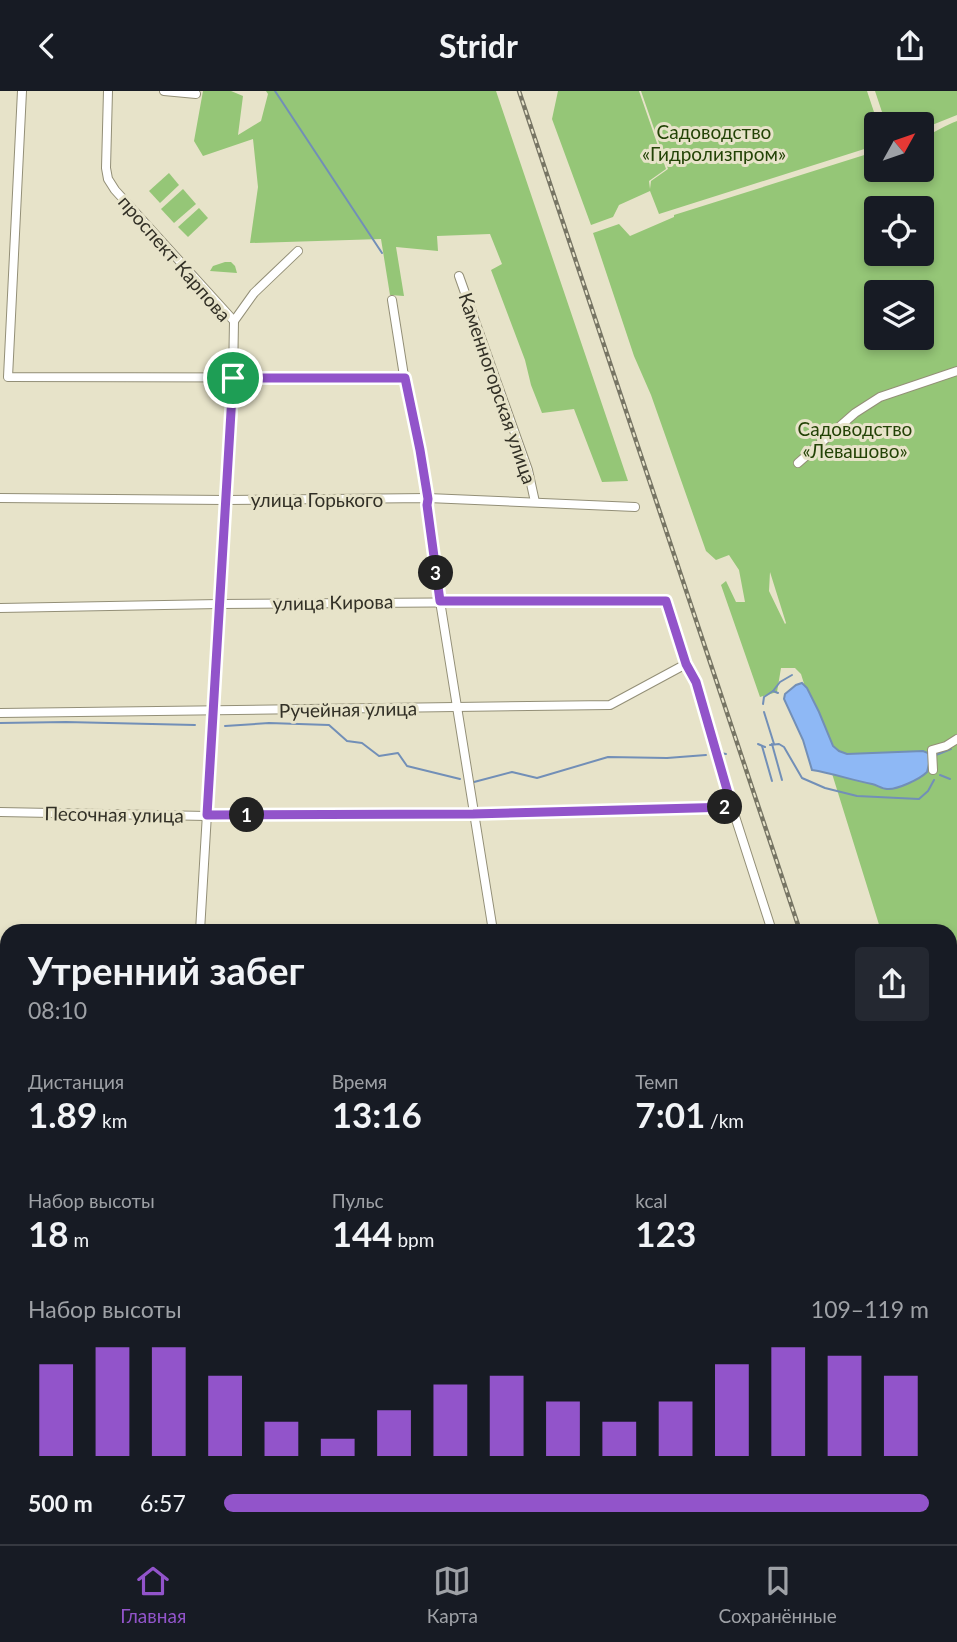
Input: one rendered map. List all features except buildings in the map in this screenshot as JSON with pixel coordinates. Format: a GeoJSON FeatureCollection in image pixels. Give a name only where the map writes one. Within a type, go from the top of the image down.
{"type":"FeatureCollection","features":[{"type":"Feature","properties":{"kind":"street"},"geometry":{"type":"LineString","coordinates":[[22,91],[8,377],[405,378]]}},
{"type":"Feature","properties":{"kind":"street","name":"проспект Карпова"},"geometry":{"type":"LineString","coordinates":[[108,91],[108,179],[234,321],[233,378],[200,924]]}},
{"type":"Feature","properties":{"kind":"street"},"geometry":{"type":"LineString","coordinates":[[164,91],[196,94]]}},
{"type":"Feature","properties":{"kind":"street"},"geometry":{"type":"LineString","coordinates":[[234,321],[254,293],[299,251]]}},
{"type":"Feature","properties":{"kind":"street","name":"Каменногорская улица"},"geometry":{"type":"LineString","coordinates":[[459,276],[528,470],[535,502]]}},
{"type":"Feature","properties":{"kind":"street"},"geometry":{"type":"LineString","coordinates":[[392,300],[428,499],[440,601],[492,924]]}},
{"type":"Feature","properties":{"kind":"street"},"geometry":{"type":"LineString","coordinates":[[798,463],[855,413],[880,397],[957,372]]}},
{"type":"Feature","properties":{"kind":"street","name":"улица Горького"},"geometry":{"type":"LineString","coordinates":[[0,499],[428,499],[635,507]]}},
{"type":"Feature","properties":{"kind":"street","name":"улица Кирова"},"geometry":{"type":"LineString","coordinates":[[0,608],[440,601],[666,601],[686,664]]}},
{"type":"Feature","properties":{"kind":"street"},"geometry":{"type":"LineString","coordinates":[[686,664],[696,682],[770,924]]}},
{"type":"Feature","properties":{"kind":"street","name":"Ручейная улица"},"geometry":{"type":"LineString","coordinates":[[0,713],[610,705],[686,664]]}},
{"type":"Feature","properties":{"kind":"street"},"geometry":{"type":"LineString","coordinates":[[933,770],[932,750],[957,739]]}},
{"type":"Feature","properties":{"kind":"street","name":"Песочная улица"},"geometry":{"type":"LineString","coordinates":[[0,812],[207,815],[473,814],[732,807]]}},
{"type":"Feature","properties":{"kind":"green space"},"geometry":{"type":"Polygon","coordinates":[[[203,91],[231,91],[243,96],[238,135],[261,121],[268,94],[266,91],[496,91],[628,481],[602,482],[574,409],[542,413],[491,270],[502,264],[490,234],[437,236],[438,251],[396,247],[404,296],[390,295],[381,239],[250,243],[258,187],[253,139],[203,156],[194,141],[203,91]]]}},
{"type":"Feature","properties":{"kind":"green space","name":"Садоводство «Гидролизпром»"},"geometry":{"type":"Polygon","coordinates":[[[558,91],[639,91],[666,169],[649,181],[650,189],[651,181],[668,169],[641,91],[867,91],[874,112],[864,112],[864,149],[659,214],[650,191],[619,205],[613,217],[591,225],[552,119],[558,91]]]}},
{"type":"Feature","properties":{"kind":"green space"},"geometry":{"type":"Polygon","coordinates":[[[875,91],[957,91],[957,115],[934,124],[934,112],[882,112],[875,91]]]}},
{"type":"Feature","properties":{"kind":"green space","name":"Садоводство «Левашово»"},"geometry":{"type":"Polygon","coordinates":[[[957,121],[957,924],[879,924],[801,674],[795,668],[781,668],[777,692],[760,697],[721,585],[726,581],[736,602],[745,602],[739,570],[729,555],[716,560],[706,551],[651,395],[634,356],[593,233],[619,224],[630,236],[674,215],[864,155],[864,182],[934,182],[934,132],[957,121]],[[770,572],[769,591],[786,623],[770,572]]]}},
{"type":"Feature","properties":{"kind":"green space"},"geometry":{"type":"Polygon","coordinates":[[[169,173],[179,185],[160,203],[149,191],[169,173]]]}},
{"type":"Feature","properties":{"kind":"green space"},"geometry":{"type":"Polygon","coordinates":[[[183,189],[196,204],[174,223],[161,209],[183,189]]]}},
{"type":"Feature","properties":{"kind":"green space"},"geometry":{"type":"Polygon","coordinates":[[[199,208],[208,218],[188,237],[178,227],[199,208]]]}},
{"type":"Feature","properties":{"kind":"green space"},"geometry":{"type":"Polygon","coordinates":[[[231,262],[237,273],[210,271],[213,266],[231,262]]]}},
{"type":"Feature","properties":{"kind":"water"},"geometry":{"type":"Polygon","coordinates":[[[802,683],[819,712],[833,746],[839,751],[847,754],[923,751],[931,756],[927,772],[908,783],[887,789],[812,770],[803,740],[784,699],[785,694],[802,683]]]}},
{"type":"Feature","properties":{"kind":"waterway"},"geometry":{"type":"LineString","coordinates":[[275,91],[382,253]]}},
{"type":"Feature","properties":{"kind":"waterway"},"geometry":{"type":"LineString","coordinates":[[773,691],[780,682],[792,675]]}},
{"type":"Feature","properties":{"kind":"waterway"},"geometry":{"type":"LineString","coordinates":[[763,704],[764,697],[773,691],[778,693]]}},
{"type":"Feature","properties":{"kind":"waterway"},"geometry":{"type":"LineString","coordinates":[[764,712],[774,744]]}},
{"type":"Feature","properties":{"kind":"waterway"},"geometry":{"type":"LineString","coordinates":[[0,723],[195,725]]}},
{"type":"Feature","properties":{"kind":"waterway"},"geometry":{"type":"LineString","coordinates":[[225,726],[269,723],[329,725],[347,741],[362,743],[379,756],[398,753],[407,766],[460,779]]}},
{"type":"Feature","properties":{"kind":"waterway"},"geometry":{"type":"LineString","coordinates":[[758,744],[765,747]]}},
{"type":"Feature","properties":{"kind":"waterway"},"geometry":{"type":"LineString","coordinates":[[772,744],[782,780]]}},
{"type":"Feature","properties":{"kind":"waterway"},"geometry":{"type":"LineString","coordinates":[[770,745],[779,744],[784,747],[802,778],[825,788],[857,796],[919,799],[928,791],[934,780]]}},
{"type":"Feature","properties":{"kind":"waterway"},"geometry":{"type":"LineString","coordinates":[[762,746],[772,781]]}},
{"type":"Feature","properties":{"kind":"waterway"},"geometry":{"type":"LineString","coordinates":[[936,755],[951,749]]}},
{"type":"Feature","properties":{"kind":"waterway"},"geometry":{"type":"LineString","coordinates":[[721,753],[726,754]]}},
{"type":"Feature","properties":{"kind":"waterway"},"geometry":{"type":"LineString","coordinates":[[474,782],[512,772],[537,778],[608,757],[667,758],[706,755]]}},
{"type":"Feature","properties":{"kind":"waterway"},"geometry":{"type":"LineString","coordinates":[[940,775],[950,779]]}},
{"type":"Feature","properties":{"kind":"railway"},"geometry":{"type":"LineString","coordinates":[[519,91],[798,924]]}},
{"type":"Feature","properties":{"kind":"route"},"geometry":{"type":"LineString","coordinates":[[233,378],[405,378],[428,499],[440,601],[666,601],[686,664],[696,682],[732,807],[473,814],[207,815],[233,378]]}}]}
